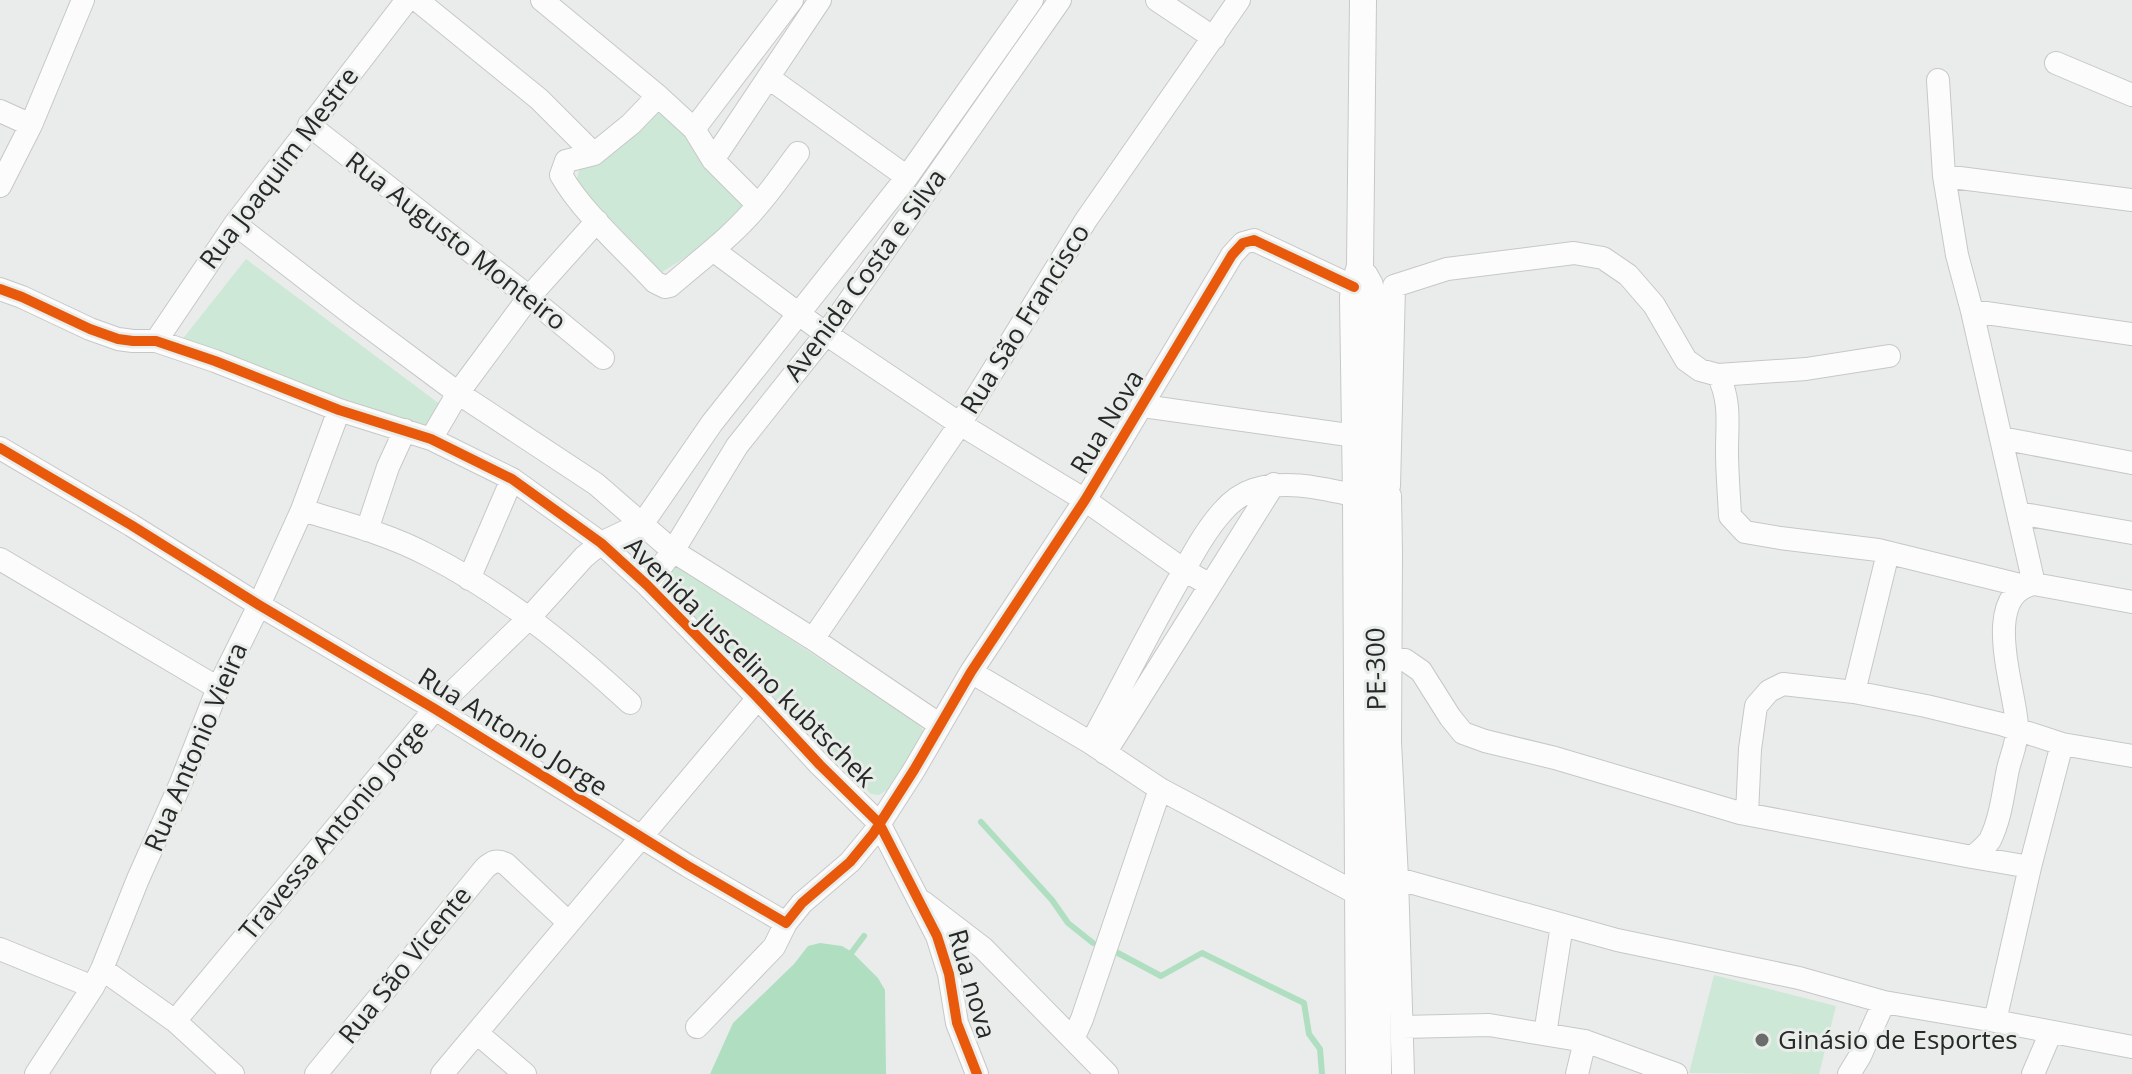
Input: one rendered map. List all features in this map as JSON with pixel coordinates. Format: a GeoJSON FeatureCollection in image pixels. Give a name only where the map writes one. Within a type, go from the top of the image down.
{"type":"FeatureCollection","features":[{"type":"Feature","properties":{"kind":"main road","name":"PE-300"},"geometry":{"type":"LineString","coordinates":[[1363,0],[1357,276],[1365,431],[1374,494],[1378,1074]]}},
{"type":"Feature","properties":{"kind":"main road","name":"PE-300"},"geometry":{"type":"LineString","coordinates":[[1359,1074],[1377,885]]}},
{"type":"Feature","properties":{"kind":"street"},"geometry":{"type":"LineString","coordinates":[[0,186],[31,125],[83,0]]}},
{"type":"Feature","properties":{"kind":"street","name":"Rua Joaquim Mestre"},"geometry":{"type":"LineString","coordinates":[[156,341],[235,224],[407,0]]}},
{"type":"Feature","properties":{"kind":"street"},"geometry":{"type":"LineString","coordinates":[[417,0],[539,99],[594,154]]}},
{"type":"Feature","properties":{"kind":"street"},"geometry":{"type":"LineString","coordinates":[[542,0],[694,129],[713,160],[758,205]]}},
{"type":"Feature","properties":{"kind":"street","name":"Avenida Costa e Silva"},"geometry":{"type":"LineString","coordinates":[[643,523],[712,423],[907,177],[1032,0]]}},
{"type":"Feature","properties":{"kind":"street","name":"Avenida Costa e Silva"},"geometry":{"type":"LineString","coordinates":[[647,585],[673,551],[737,446],[826,334],[1060,0]]}},
{"type":"Feature","properties":{"kind":"street"},"geometry":{"type":"LineString","coordinates":[[1157,0],[1214,38]]}},
{"type":"Feature","properties":{"kind":"street","name":"Rua São Francisco"},"geometry":{"type":"LineString","coordinates":[[813,639],[960,424],[1086,220],[1239,0]]}},
{"type":"Feature","properties":{"kind":"street"},"geometry":{"type":"LineString","coordinates":[[694,129],[805,3]]}},
{"type":"Feature","properties":{"kind":"street"},"geometry":{"type":"LineString","coordinates":[[713,160],[769,78],[805,3]]}},
{"type":"Feature","properties":{"kind":"street"},"geometry":{"type":"LineString","coordinates":[[2056,63],[2132,95]]}},
{"type":"Feature","properties":{"kind":"street"},"geometry":{"type":"LineString","coordinates":[[769,78],[907,177]]}},
{"type":"Feature","properties":{"kind":"street"},"geometry":{"type":"LineString","coordinates":[[1938,80],[1944,176],[1957,255],[2018,513],[2029,585]]}},
{"type":"Feature","properties":{"kind":"street"},"geometry":{"type":"LineString","coordinates":[[658,96],[631,124],[594,154],[566,161],[561,175],[597,221],[655,282],[665,287],[713,250],[758,205],[798,153]]}},
{"type":"Feature","properties":{"kind":"street"},"geometry":{"type":"LineString","coordinates":[[0,111],[31,125]]}},
{"type":"Feature","properties":{"kind":"street","name":"Rua Augusto Monteiro"},"geometry":{"type":"LineString","coordinates":[[309,125],[603,358]]}},
{"type":"Feature","properties":{"kind":"street"},"geometry":{"type":"LineString","coordinates":[[1944,176],[2132,200]]}},
{"type":"Feature","properties":{"kind":"street"},"geometry":{"type":"LineString","coordinates":[[431,439],[458,393],[529,297],[597,221]]}},
{"type":"Feature","properties":{"kind":"street"},"geometry":{"type":"LineString","coordinates":[[235,224],[458,393],[596,484],[673,551],[813,639],[940,725],[873,834],[850,862],[802,903],[786,923],[774,947],[697,1027]]}},
{"type":"Feature","properties":{"kind":"street","name":"Rua Nova"},"geometry":{"type":"LineString","coordinates":[[940,725],[971,672],[1085,500],[1232,255],[1243,243],[1254,240],[1357,276]]}},
{"type":"Feature","properties":{"kind":"street"},"geometry":{"type":"LineString","coordinates":[[713,250],[826,334],[960,424],[1085,500],[1210,585]]}},
{"type":"Feature","properties":{"kind":"street"},"geometry":{"type":"LineString","coordinates":[[1403,1074],[1402,1027],[1377,885],[1390,742],[1391,658],[1374,494],[1394,286],[1447,269],[1574,253],[1603,258],[1628,275],[1654,305],[1686,360],[1700,370],[1718,375],[1806,369],[1889,356]]}},
{"type":"Feature","properties":{"kind":"street","name":"Avenida juscelino kubtschek"},"geometry":{"type":"LineString","coordinates":[[0,289],[118,339],[156,341],[339,410],[431,439],[512,479],[601,543],[647,585],[879,823]]}},
{"type":"Feature","properties":{"kind":"street"},"geometry":{"type":"LineString","coordinates":[[1972,311],[2132,334]]}},
{"type":"Feature","properties":{"kind":"street"},"geometry":{"type":"LineString","coordinates":[[1718,375],[1728,407],[1730,516],[1745,532],[1888,553],[2029,585],[2132,602]]}},
{"type":"Feature","properties":{"kind":"street"},"geometry":{"type":"LineString","coordinates":[[1143,406],[1365,431]]}},
{"type":"Feature","properties":{"kind":"street","name":"Rua Antonio Vieira"},"geometry":{"type":"LineString","coordinates":[[36,1074],[97,978],[218,688],[302,510],[339,410]]}},
{"type":"Feature","properties":{"kind":"street"},"geometry":{"type":"LineString","coordinates":[[712,423],[737,446]]}},
{"type":"Feature","properties":{"kind":"street"},"geometry":{"type":"LineString","coordinates":[[367,530],[388,467],[405,430]]}},
{"type":"Feature","properties":{"kind":"street"},"geometry":{"type":"LineString","coordinates":[[2001,438],[2132,463]]}},
{"type":"Feature","properties":{"kind":"street","name":"Rua Antonio Jorge"},"geometry":{"type":"LineString","coordinates":[[0,448],[786,923]]}},
{"type":"Feature","properties":{"kind":"street"},"geometry":{"type":"LineString","coordinates":[[469,579],[512,479]]}},
{"type":"Feature","properties":{"kind":"street"},"geometry":{"type":"LineString","coordinates":[[1098,748],[1136,656],[1184,570],[1224,511],[1248,491],[1274,484],[1374,494]]}},
{"type":"Feature","properties":{"kind":"street"},"geometry":{"type":"LineString","coordinates":[[1098,748],[1210,585],[1274,484]]}},
{"type":"Feature","properties":{"kind":"street"},"geometry":{"type":"LineString","coordinates":[[302,510],[367,530],[428,555],[469,579],[530,617],[630,703]]}},
{"type":"Feature","properties":{"kind":"street"},"geometry":{"type":"LineString","coordinates":[[2018,513],[2132,533]]}},
{"type":"Feature","properties":{"kind":"street","name":"Travessa Antonio Jorge"},"geometry":{"type":"LineString","coordinates":[[175,1021],[435,709],[530,617],[584,557],[601,543],[643,523]]}},
{"type":"Feature","properties":{"kind":"street"},"geometry":{"type":"LineString","coordinates":[[1854,692],[1888,553]]}},
{"type":"Feature","properties":{"kind":"street"},"geometry":{"type":"LineString","coordinates":[[0,559],[218,688]]}},
{"type":"Feature","properties":{"kind":"street"},"geometry":{"type":"LineString","coordinates":[[1972,857],[1989,842],[1999,817],[2017,730],[2004,641],[2004,615],[2011,601],[2029,585]]}},
{"type":"Feature","properties":{"kind":"street"},"geometry":{"type":"LineString","coordinates":[[1391,658],[1405,660],[1421,671],[1463,733],[1485,741],[1555,758],[1747,814],[2030,867]]}},
{"type":"Feature","properties":{"kind":"street"},"geometry":{"type":"LineString","coordinates":[[971,672],[1160,789],[1377,885],[1799,978],[1884,1002],[2132,1047]]}},
{"type":"Feature","properties":{"kind":"street"},"geometry":{"type":"LineString","coordinates":[[1747,814],[1750,749],[1756,706],[1769,691],[1783,684],[1854,692],[1926,706],[2062,744],[2132,756]]}},
{"type":"Feature","properties":{"kind":"street"},"geometry":{"type":"LineString","coordinates":[[442,1074],[758,698]]}},
{"type":"Feature","properties":{"kind":"street"},"geometry":{"type":"LineString","coordinates":[[1995,1021],[2062,744]]}},
{"type":"Feature","properties":{"kind":"street"},"geometry":{"type":"LineString","coordinates":[[1073,1039],[1160,789]]}},
{"type":"Feature","properties":{"kind":"street","name":"Rua nova"},"geometry":{"type":"LineString","coordinates":[[879,823],[937,936],[957,1023],[977,1074]]}},
{"type":"Feature","properties":{"kind":"street","name":"Rua São Vicente"},"geometry":{"type":"LineString","coordinates":[[316,1074],[485,868],[497,861],[506,864],[569,923]]}},
{"type":"Feature","properties":{"kind":"street"},"geometry":{"type":"LineString","coordinates":[[919,898],[983,948],[1107,1074]]}},
{"type":"Feature","properties":{"kind":"street"},"geometry":{"type":"LineString","coordinates":[[1545,1034],[1562,925]]}},
{"type":"Feature","properties":{"kind":"street"},"geometry":{"type":"LineString","coordinates":[[0,949],[97,978],[175,1021],[233,1074]]}},
{"type":"Feature","properties":{"kind":"street"},"geometry":{"type":"LineString","coordinates":[[1849,1074],[1884,1002]]}},
{"type":"Feature","properties":{"kind":"street"},"geometry":{"type":"LineString","coordinates":[[1402,1027],[1489,1025],[1545,1034],[1585,1041],[1676,1074]]}},
{"type":"Feature","properties":{"kind":"street"},"geometry":{"type":"LineString","coordinates":[[2033,1074],[2051,1032]]}},
{"type":"Feature","properties":{"kind":"street"},"geometry":{"type":"LineString","coordinates":[[477,1033],[525,1074]]}},
{"type":"Feature","properties":{"kind":"street"},"geometry":{"type":"LineString","coordinates":[[1577,1074],[1585,1041]]}},
{"type":"Feature","properties":{"kind":"shaded area"},"geometry":{"type":"Polygon","coordinates":[[[655,110],[669,114],[746,206],[702,247],[659,274],[652,273],[580,187],[577,179],[579,170],[655,110]]]}},
{"type":"Feature","properties":{"kind":"shaded area"},"geometry":{"type":"Polygon","coordinates":[[[246,259],[441,405],[423,429],[181,341],[246,259]]]}},
{"type":"Feature","properties":{"kind":"shaded area"},"geometry":{"type":"Polygon","coordinates":[[[679,566],[917,723],[923,730],[920,740],[887,790],[879,795],[871,794],[662,586],[668,573],[679,566]]]}},
{"type":"Feature","properties":{"kind":"shaded area"},"geometry":{"type":"Polygon","coordinates":[[[820,943],[842,946],[852,952],[878,978],[885,990],[886,1074],[710,1074],[733,1023],[794,964],[808,946],[820,943]]]}},
{"type":"Feature","properties":{"kind":"shaded area","name":"Ginásio de Esportes"},"geometry":{"type":"Polygon","coordinates":[[[1714,975],[1836,1006],[1819,1074],[1689,1073],[1714,975]]]}},
{"type":"Feature","properties":{"kind":"waterway"},"geometry":{"type":"LineString","coordinates":[[981,822],[1052,900],[1068,923],[1093,943]]}},
{"type":"Feature","properties":{"kind":"waterway"},"geometry":{"type":"LineString","coordinates":[[852,952],[864,936]]}},
{"type":"Feature","properties":{"kind":"waterway"},"geometry":{"type":"LineString","coordinates":[[1116,952],[1161,976],[1202,953],[1304,1003],[1309,1034],[1320,1049],[1322,1074]]}},
{"type":"Feature","properties":{"kind":"cycle path"},"geometry":{"type":"LineString","coordinates":[[0,448],[786,923],[802,903],[850,862],[873,834],[971,672],[1085,500],[1232,255],[1243,243],[1254,240],[1354,287]]}},
{"type":"Feature","properties":{"kind":"cycle path"},"geometry":{"type":"LineString","coordinates":[[0,289],[118,339],[156,341],[339,410],[431,439],[512,479],[601,543],[647,585],[879,823],[937,936],[949,974],[957,1023],[977,1074]]}},
{"type":"Feature","properties":{"kind":"place","name":"Ginásio de Esportes"},"geometry":{"type":"Point","coordinates":[1762,1040]}}]}
